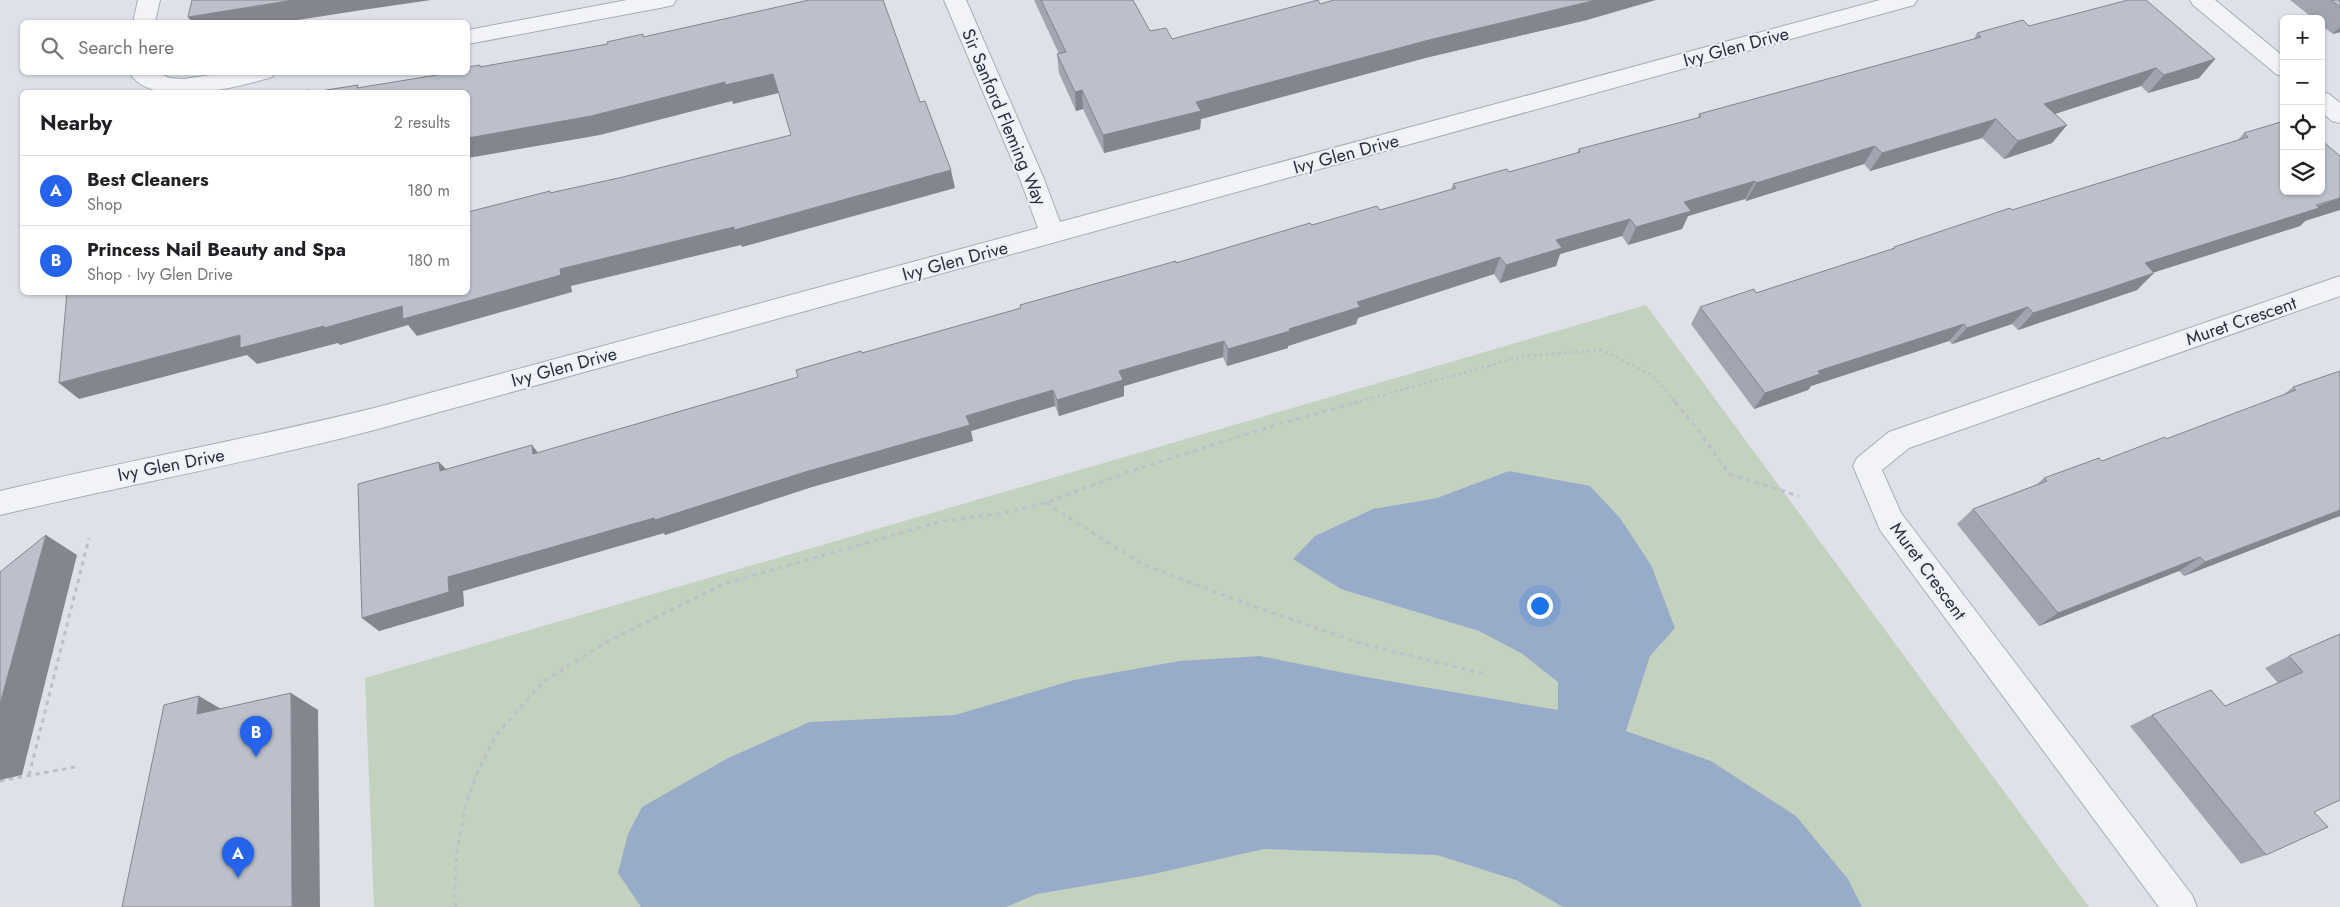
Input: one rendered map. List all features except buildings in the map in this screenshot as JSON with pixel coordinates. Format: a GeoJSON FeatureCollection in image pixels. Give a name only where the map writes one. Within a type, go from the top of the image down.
{"type":"FeatureCollection","features":[{"type":"Feature","properties":{"kind":"street"},"geometry":{"type":"LineString","coordinates":[[145,20],[150,0]]}},
{"type":"Feature","properties":{"kind":"street"},"geometry":{"type":"LineString","coordinates":[[470,37],[665,0]]}},
{"type":"Feature","properties":{"kind":"street","name":"Sir Sanford Fleming Way"},"geometry":{"type":"LineString","coordinates":[[955,0],[1032,179],[1052,234]]}},
{"type":"Feature","properties":{"kind":"street","name":"Ivy Glen Drive"},"geometry":{"type":"LineString","coordinates":[[0,503],[97,480],[276,444],[1906,0]]}},
{"type":"Feature","properties":{"kind":"street"},"geometry":{"type":"LineString","coordinates":[[2201,0],[2280,66]]}},
{"type":"Feature","properties":{"kind":"street"},"geometry":{"type":"LineString","coordinates":[[146,75],[168,86],[200,86],[250,75]]}},
{"type":"Feature","properties":{"kind":"street"},"geometry":{"type":"LineString","coordinates":[[2325,103],[2340,116]]}},
{"type":"Feature","properties":{"kind":"street","name":"Muret Crescent"},"geometry":{"type":"LineString","coordinates":[[2180,907],[1890,521],[1867,466],[1900,440],[2340,286]]}},
{"type":"Feature","properties":{"kind":"path"},"geometry":{"type":"LineString","coordinates":[[456,907],[454,897],[457,850],[466,805],[477,774],[497,734],[543,682],[608,641],[653,617],[723,584],[943,521],[1004,513],[1045,503],[1125,473],[1275,425],[1524,356],[1602,350],[1652,375],[1698,430],[1729,474],[1799,496]]}},
{"type":"Feature","properties":{"kind":"path"},"geometry":{"type":"LineString","coordinates":[[1045,503],[1142,564],[1364,644],[1485,674]]}},
{"type":"Feature","properties":{"kind":"path"},"geometry":{"type":"LineString","coordinates":[[29,775],[89,538]]}},
{"type":"Feature","properties":{"kind":"path"},"geometry":{"type":"LineString","coordinates":[[0,781],[75,767]]}},
{"type":"Feature","properties":{"kind":"green space"},"geometry":{"type":"Polygon","coordinates":[[[1646,305],[2089,907],[374,907],[365,678],[1646,305]]]}},
{"type":"Feature","properties":{"kind":"water"},"geometry":{"type":"Polygon","coordinates":[[[1509,471],[1590,486],[1620,518],[1651,565],[1675,628],[1650,656],[1626,731],[1711,761],[1796,816],[1848,879],[1862,907],[1563,907],[1516,880],[1437,855],[1264,849],[1149,875],[1037,894],[1006,907],[641,907],[618,873],[628,834],[642,807],[728,758],[810,722],[955,715],[1074,680],[1179,661],[1260,656],[1360,676],[1558,710],[1558,682],[1521,653],[1479,631],[1341,589],[1293,559],[1315,536],[1373,509],[1437,498],[1509,471]]]}},
{"type":"Feature","properties":{"kind":"place","name":"Princess Nail Beauty and Spa"},"geometry":{"type":"Point","coordinates":[256,757]}},
{"type":"Feature","properties":{"kind":"place","name":"Best Cleaners"},"geometry":{"type":"Point","coordinates":[238,878]}}]}
